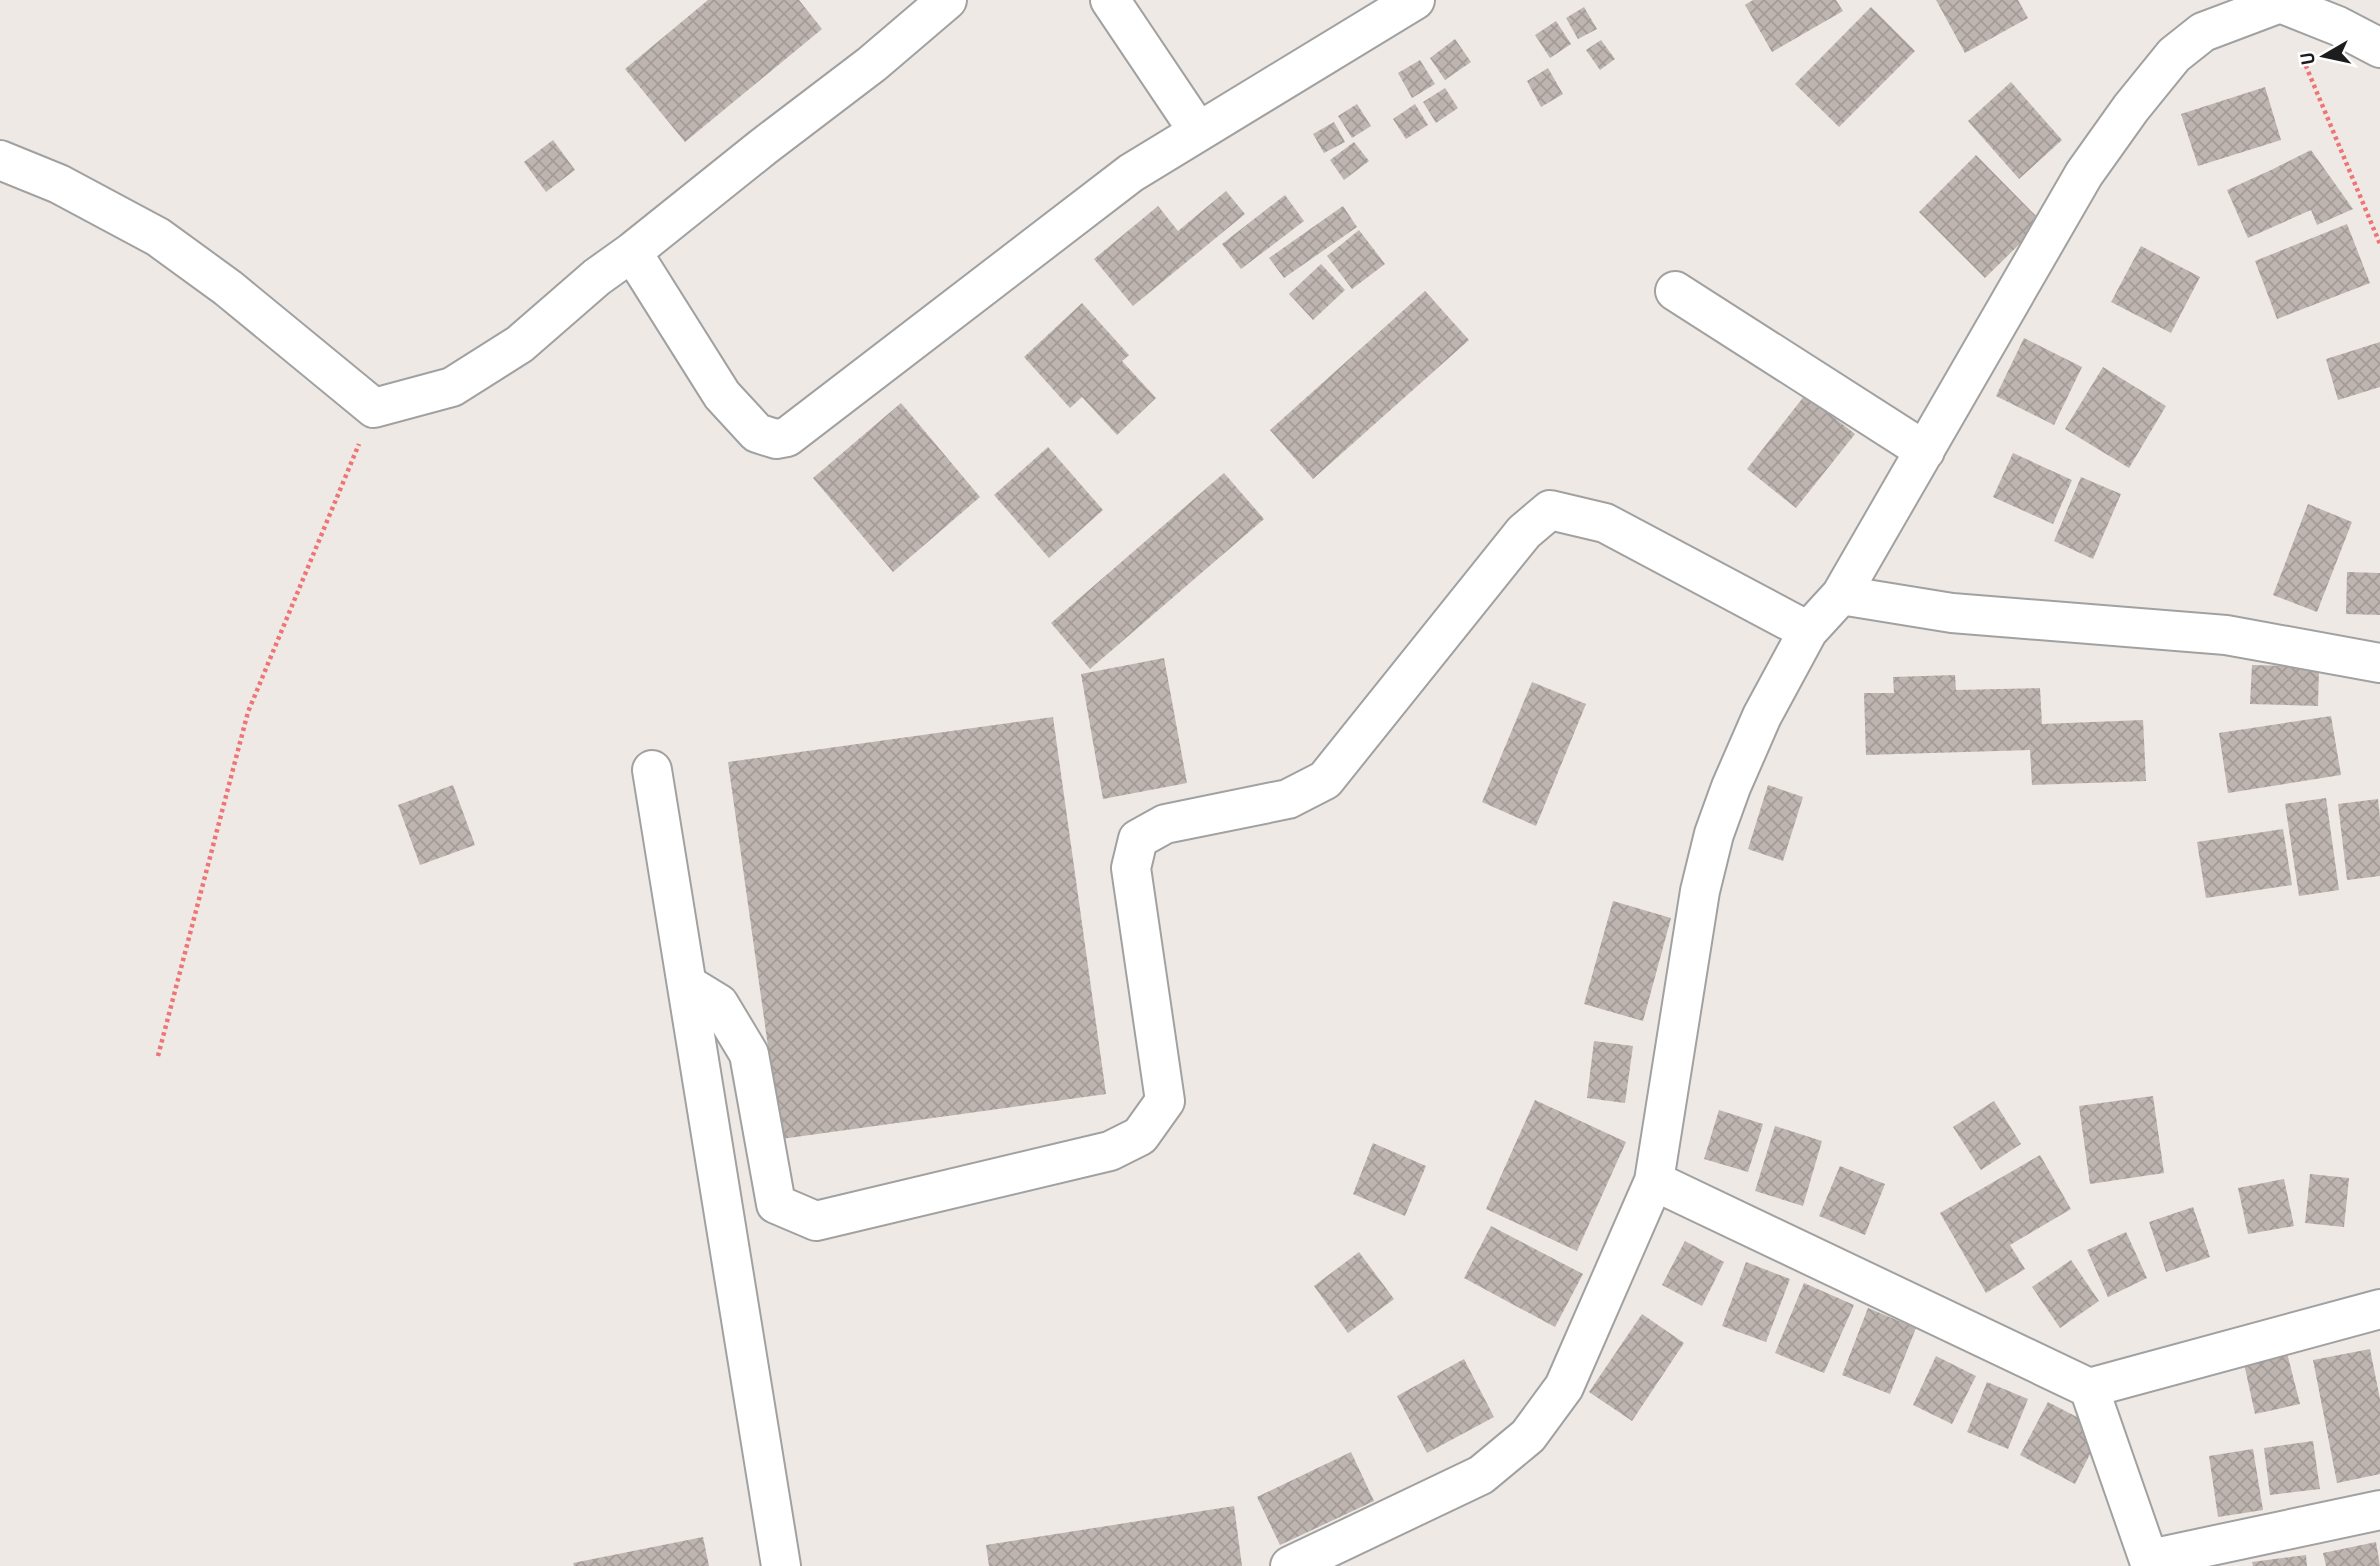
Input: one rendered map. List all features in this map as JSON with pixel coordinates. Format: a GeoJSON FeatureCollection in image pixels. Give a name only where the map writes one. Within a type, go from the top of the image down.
{"type":"FeatureCollection","features":[{"type":"Feature","properties":{"kind":"street"},"geometry":{"type":"LineString","coordinates":[[0,160],[59,184],[158,237],[228,288],[374,408],[452,387],[520,344],[597,276],[632,252],[762,147],[872,64],[947,0]]}},
{"type":"Feature","properties":{"kind":"street"},"geometry":{"type":"LineString","coordinates":[[1110,0],[1198,131]]}},
{"type":"Feature","properties":{"kind":"street"},"geometry":{"type":"LineString","coordinates":[[632,252],[722,395],[757,433],[776,439],[787,437],[1131,173],[1415,0]]}},
{"type":"Feature","properties":{"kind":"street"},"geometry":{"type":"LineString","coordinates":[[1290,1566],[1480,1475],[1528,1436],[1564,1387],[1654,1181],[1700,891],[1714,834],[1762,716],[1808,631],[1841,595],[2084,174],[2131,108],[2174,55],[2203,32],[2280,3],[2338,26],[2380,48]]}},
{"type":"Feature","properties":{"kind":"street"},"geometry":{"type":"LineString","coordinates":[[1675,290],[1925,451]]}},
{"type":"Feature","properties":{"kind":"street"},"geometry":{"type":"LineString","coordinates":[[688,985],[719,1004],[749,1054],[776,1204],[816,1221],[1110,1151],[1140,1136],[1165,1101],[1131,868],[1138,839],[1165,824],[1288,799],[1325,780],[1524,533],[1550,510],[1605,523],[1808,631]]}},
{"type":"Feature","properties":{"kind":"street"},"geometry":{"type":"LineString","coordinates":[[1841,595],[1952,613],[2226,635],[2380,663]]}},
{"type":"Feature","properties":{"kind":"street"},"geometry":{"type":"LineString","coordinates":[[652,770],[781,1566]]}},
{"type":"Feature","properties":{"kind":"street"},"geometry":{"type":"LineString","coordinates":[[1654,1181],[2089,1388],[2380,1309]]}},
{"type":"Feature","properties":{"kind":"street"},"geometry":{"type":"LineString","coordinates":[[2089,1388],[2151,1562],[2380,1510]]}},
{"type":"Feature","properties":{"kind":"path"},"geometry":{"type":"LineString","coordinates":[[2280,3],[2380,244]]}},
{"type":"Feature","properties":{"kind":"path"},"geometry":{"type":"LineString","coordinates":[[158,1056],[248,712],[374,408]]}},
{"type":"Feature","properties":{"kind":"building"},"geometry":{"type":"Polygon","coordinates":[[[708,0],[799,0],[822,29],[685,142],[625,69],[708,0]]]}},
{"type":"Feature","properties":{"kind":"building"},"geometry":{"type":"Polygon","coordinates":[[[1753,0],[1836,0],[1843,11],[1772,52],[1745,5],[1753,0]]]}},
{"type":"Feature","properties":{"kind":"building"},"geometry":{"type":"Polygon","coordinates":[[[1936,0],[2018,0],[2028,18],[1965,53],[1936,0]]]}},
{"type":"Feature","properties":{"kind":"building"},"geometry":{"type":"Polygon","coordinates":[[[1584,7],[1597,29],[1578,39],[1566,18],[1584,7]]]}},
{"type":"Feature","properties":{"kind":"building"},"geometry":{"type":"Polygon","coordinates":[[[1871,7],[1915,51],[1839,127],[1795,84],[1871,7]]]}},
{"type":"Feature","properties":{"kind":"building"},"geometry":{"type":"Polygon","coordinates":[[[1556,21],[1571,44],[1550,58],[1535,35],[1556,21]]]}},
{"type":"Feature","properties":{"kind":"building"},"geometry":{"type":"Polygon","coordinates":[[[1455,39],[1471,62],[1445,80],[1430,58],[1455,39]]]}},
{"type":"Feature","properties":{"kind":"building"},"geometry":{"type":"Polygon","coordinates":[[[1601,40],[1615,59],[1600,70],[1586,50],[1601,40]]]}},
{"type":"Feature","properties":{"kind":"building"},"geometry":{"type":"Polygon","coordinates":[[[1420,60],[1435,84],[1412,98],[1398,73],[1420,60]]]}},
{"type":"Feature","properties":{"kind":"building"},"geometry":{"type":"Polygon","coordinates":[[[1548,68],[1563,94],[1541,107],[1527,81],[1548,68]]]}},
{"type":"Feature","properties":{"kind":"building"},"geometry":{"type":"Polygon","coordinates":[[[2011,82],[2062,140],[2019,179],[1968,121],[2011,82]]]}},
{"type":"Feature","properties":{"kind":"building"},"geometry":{"type":"Polygon","coordinates":[[[2265,87],[2281,140],[2198,166],[2181,114],[2265,87]]]}},
{"type":"Feature","properties":{"kind":"building"},"geometry":{"type":"Polygon","coordinates":[[[1445,88],[1458,108],[1436,123],[1423,102],[1445,88]]]}},
{"type":"Feature","properties":{"kind":"building"},"geometry":{"type":"Polygon","coordinates":[[[1357,104],[1371,126],[1352,138],[1338,116],[1357,104]]]}},
{"type":"Feature","properties":{"kind":"building"},"geometry":{"type":"Polygon","coordinates":[[[1415,104],[1428,125],[1406,139],[1393,119],[1415,104]]]}},
{"type":"Feature","properties":{"kind":"building"},"geometry":{"type":"Polygon","coordinates":[[[1334,122],[1345,142],[1324,153],[1313,134],[1334,122]]]}},
{"type":"Feature","properties":{"kind":"building"},"geometry":{"type":"Polygon","coordinates":[[[553,140],[575,170],[546,192],[524,162],[553,140]]]}},
{"type":"Feature","properties":{"kind":"building"},"geometry":{"type":"Polygon","coordinates":[[[1354,142],[1369,161],[1344,180],[1330,160],[1354,142]]]}},
{"type":"Feature","properties":{"kind":"building"},"geometry":{"type":"Polygon","coordinates":[[[2311,150],[2353,209],[2317,225],[2311,210],[2248,238],[2227,190],[2311,150]]]}},
{"type":"Feature","properties":{"kind":"building"},"geometry":{"type":"Polygon","coordinates":[[[1976,155],[2042,222],[1985,278],[1919,212],[1976,155]]]}},
{"type":"Feature","properties":{"kind":"building"},"geometry":{"type":"Polygon","coordinates":[[[1226,191],[1245,214],[1133,306],[1094,259],[1158,206],[1178,231],[1226,191]]]}},
{"type":"Feature","properties":{"kind":"building"},"geometry":{"type":"Polygon","coordinates":[[[1285,195],[1304,221],[1241,269],[1222,244],[1285,195]]]}},
{"type":"Feature","properties":{"kind":"building"},"geometry":{"type":"Polygon","coordinates":[[[1343,206],[1357,227],[1284,278],[1269,258],[1343,206]]]}},
{"type":"Feature","properties":{"kind":"building"},"geometry":{"type":"Polygon","coordinates":[[[2347,224],[2370,283],[2277,319],[2255,261],[2347,224]]]}},
{"type":"Feature","properties":{"kind":"building"},"geometry":{"type":"Polygon","coordinates":[[[1359,230],[1385,264],[1352,289],[1327,256],[1359,230]]]}},
{"type":"Feature","properties":{"kind":"building"},"geometry":{"type":"Polygon","coordinates":[[[2141,246],[2200,277],[2171,333],[2111,302],[2141,246]]]}},
{"type":"Feature","properties":{"kind":"building"},"geometry":{"type":"Polygon","coordinates":[[[1321,264],[1345,290],[1313,320],[1289,294],[1321,264]]]}},
{"type":"Feature","properties":{"kind":"building"},"geometry":{"type":"Polygon","coordinates":[[[1425,291],[1469,340],[1313,479],[1270,430],[1425,291]]]}},
{"type":"Feature","properties":{"kind":"building"},"geometry":{"type":"Polygon","coordinates":[[[1082,303],[1129,355],[1122,361],[1156,398],[1117,435],[1082,397],[1070,408],[1024,357],[1082,303]]]}},
{"type":"Feature","properties":{"kind":"building"},"geometry":{"type":"Polygon","coordinates":[[[2024,338],[2082,367],[2054,425],[1996,396],[2024,338]]]}},
{"type":"Feature","properties":{"kind":"building"},"geometry":{"type":"Polygon","coordinates":[[[2380,342],[2380,387],[2338,400],[2326,359],[2380,342]]]}},
{"type":"Feature","properties":{"kind":"building"},"geometry":{"type":"Polygon","coordinates":[[[2103,367],[2166,406],[2129,468],[2065,429],[2103,367]]]}},
{"type":"Feature","properties":{"kind":"building"},"geometry":{"type":"Polygon","coordinates":[[[1805,395],[1855,434],[1796,508],[1747,469],[1805,395]]]}},
{"type":"Feature","properties":{"kind":"building"},"geometry":{"type":"Polygon","coordinates":[[[901,403],[980,497],[893,572],[813,478],[901,403]]]}},
{"type":"Feature","properties":{"kind":"building"},"geometry":{"type":"Polygon","coordinates":[[[1048,447],[1103,510],[1049,558],[994,495],[1048,447]]]}},
{"type":"Feature","properties":{"kind":"building"},"geometry":{"type":"Polygon","coordinates":[[[2013,453],[2072,480],[2053,524],[1993,497],[2013,453]]]}},
{"type":"Feature","properties":{"kind":"building"},"geometry":{"type":"Polygon","coordinates":[[[1224,473],[1264,519],[1090,669],[1051,623],[1224,473]]]}},
{"type":"Feature","properties":{"kind":"building"},"geometry":{"type":"Polygon","coordinates":[[[2081,477],[2121,494],[2093,559],[2054,541],[2081,477]]]}},
{"type":"Feature","properties":{"kind":"building"},"geometry":{"type":"Polygon","coordinates":[[[2308,504],[2352,522],[2317,612],[2273,595],[2308,504]]]}},
{"type":"Feature","properties":{"kind":"building"},"geometry":{"type":"Polygon","coordinates":[[[2347,572],[2380,573],[2380,615],[2346,614],[2347,572]]]}},
{"type":"Feature","properties":{"kind":"building"},"geometry":{"type":"Polygon","coordinates":[[[1164,658],[1187,783],[1103,799],[1081,674],[1164,658]]]}},
{"type":"Feature","properties":{"kind":"building"},"geometry":{"type":"Polygon","coordinates":[[[2252,665],[2319,667],[2318,706],[2250,704],[2252,665]]]}},
{"type":"Feature","properties":{"kind":"building"},"geometry":{"type":"Polygon","coordinates":[[[1955,675],[1956,690],[2040,688],[2042,724],[2143,720],[2146,781],[2032,785],[2030,750],[1866,755],[1864,693],[1894,693],[1893,677],[1955,675]]]}},
{"type":"Feature","properties":{"kind":"building"},"geometry":{"type":"Polygon","coordinates":[[[1532,682],[1586,704],[1536,826],[1482,802],[1532,682]]]}},
{"type":"Feature","properties":{"kind":"building"},"geometry":{"type":"Polygon","coordinates":[[[2331,716],[2341,775],[2228,793],[2219,733],[2331,716]]]}},
{"type":"Feature","properties":{"kind":"building"},"geometry":{"type":"Polygon","coordinates":[[[1053,717],[1106,1094],[781,1139],[728,762],[1053,717]]]}},
{"type":"Feature","properties":{"kind":"building"},"geometry":{"type":"Polygon","coordinates":[[[453,785],[475,845],[420,865],[398,805],[453,785]]]}},
{"type":"Feature","properties":{"kind":"building"},"geometry":{"type":"Polygon","coordinates":[[[1768,785],[1803,797],[1783,861],[1748,849],[1768,785]]]}},
{"type":"Feature","properties":{"kind":"building"},"geometry":{"type":"Polygon","coordinates":[[[2326,798],[2339,890],[2299,896],[2285,804],[2326,798]]]}},
{"type":"Feature","properties":{"kind":"building"},"geometry":{"type":"Polygon","coordinates":[[[2378,799],[2380,876],[2347,880],[2338,804],[2378,799]]]}},
{"type":"Feature","properties":{"kind":"building"},"geometry":{"type":"Polygon","coordinates":[[[2283,829],[2292,885],[2206,898],[2197,842],[2283,829]]]}},
{"type":"Feature","properties":{"kind":"building"},"geometry":{"type":"Polygon","coordinates":[[[1613,901],[1671,918],[1643,1021],[1584,1004],[1613,901]]]}},
{"type":"Feature","properties":{"kind":"building"},"geometry":{"type":"Polygon","coordinates":[[[1594,1041],[1633,1046],[1625,1103],[1587,1098],[1594,1041]]]}},
{"type":"Feature","properties":{"kind":"building"},"geometry":{"type":"Polygon","coordinates":[[[2153,1096],[2164,1173],[2090,1184],[2079,1106],[2153,1096]]]}},
{"type":"Feature","properties":{"kind":"building"},"geometry":{"type":"Polygon","coordinates":[[[1535,1100],[1626,1142],[1577,1251],[1486,1209],[1535,1100]]]}},
{"type":"Feature","properties":{"kind":"building"},"geometry":{"type":"Polygon","coordinates":[[[1994,1101],[2021,1144],[1981,1170],[1953,1127],[1994,1101]]]}},
{"type":"Feature","properties":{"kind":"building"},"geometry":{"type":"Polygon","coordinates":[[[1719,1110],[1763,1124],[1748,1172],[1704,1159],[1719,1110]]]}},
{"type":"Feature","properties":{"kind":"building"},"geometry":{"type":"Polygon","coordinates":[[[1775,1126],[1822,1141],[1803,1206],[1755,1191],[1775,1126]]]}},
{"type":"Feature","properties":{"kind":"building"},"geometry":{"type":"Polygon","coordinates":[[[1373,1143],[1426,1166],[1405,1216],[1353,1194],[1373,1143]]]}},
{"type":"Feature","properties":{"kind":"building"},"geometry":{"type":"Polygon","coordinates":[[[2040,1155],[2071,1209],[2010,1245],[2025,1269],[1986,1293],[1940,1213],[2040,1155]]]}},
{"type":"Feature","properties":{"kind":"building"},"geometry":{"type":"Polygon","coordinates":[[[1840,1166],[1885,1184],[1865,1235],[1819,1216],[1840,1166]]]}},
{"type":"Feature","properties":{"kind":"building"},"geometry":{"type":"Polygon","coordinates":[[[2310,1174],[2349,1178],[2344,1227],[2305,1223],[2310,1174]]]}},
{"type":"Feature","properties":{"kind":"building"},"geometry":{"type":"Polygon","coordinates":[[[2284,1179],[2294,1226],[2248,1234],[2238,1188],[2284,1179]]]}},
{"type":"Feature","properties":{"kind":"building"},"geometry":{"type":"Polygon","coordinates":[[[2193,1207],[2210,1257],[2166,1272],[2149,1222],[2193,1207]]]}},
{"type":"Feature","properties":{"kind":"building"},"geometry":{"type":"Polygon","coordinates":[[[1491,1226],[1583,1274],[1555,1327],[1464,1278],[1491,1226]]]}},
{"type":"Feature","properties":{"kind":"building"},"geometry":{"type":"Polygon","coordinates":[[[2126,1232],[2147,1278],[2108,1297],[2087,1250],[2126,1232]]]}},
{"type":"Feature","properties":{"kind":"building"},"geometry":{"type":"Polygon","coordinates":[[[1685,1241],[1724,1262],[1702,1306],[1662,1285],[1685,1241]]]}},
{"type":"Feature","properties":{"kind":"building"},"geometry":{"type":"Polygon","coordinates":[[[1359,1252],[1394,1299],[1348,1333],[1314,1286],[1359,1252]]]}},
{"type":"Feature","properties":{"kind":"building"},"geometry":{"type":"Polygon","coordinates":[[[2071,1260],[2099,1301],[2060,1328],[2032,1287],[2071,1260]]]}},
{"type":"Feature","properties":{"kind":"building"},"geometry":{"type":"Polygon","coordinates":[[[1746,1262],[1790,1279],[1766,1342],[1722,1326],[1746,1262]]]}},
{"type":"Feature","properties":{"kind":"building"},"geometry":{"type":"Polygon","coordinates":[[[1804,1283],[1854,1305],[1824,1373],[1775,1353],[1804,1283]]]}},
{"type":"Feature","properties":{"kind":"building"},"geometry":{"type":"Polygon","coordinates":[[[1868,1308],[1916,1328],[1890,1394],[1842,1375],[1868,1308]]]}},
{"type":"Feature","properties":{"kind":"building"},"geometry":{"type":"Polygon","coordinates":[[[1642,1314],[1684,1343],[1632,1421],[1589,1392],[1642,1314]]]}},
{"type":"Feature","properties":{"kind":"building"},"geometry":{"type":"Polygon","coordinates":[[[2286,1349],[2300,1404],[2255,1414],[2243,1359],[2286,1349]]]}},
{"type":"Feature","properties":{"kind":"building"},"geometry":{"type":"Polygon","coordinates":[[[2370,1349],[2380,1399],[2380,1474],[2337,1483],[2313,1360],[2370,1349]]]}},
{"type":"Feature","properties":{"kind":"building"},"geometry":{"type":"Polygon","coordinates":[[[1936,1356],[1976,1376],[1952,1424],[1913,1405],[1936,1356]]]}},
{"type":"Feature","properties":{"kind":"building"},"geometry":{"type":"Polygon","coordinates":[[[1464,1359],[1494,1417],[1427,1453],[1397,1396],[1464,1359]]]}},
{"type":"Feature","properties":{"kind":"building"},"geometry":{"type":"Polygon","coordinates":[[[1987,1382],[2028,1399],[2008,1449],[1967,1432],[1987,1382]]]}},
{"type":"Feature","properties":{"kind":"building"},"geometry":{"type":"Polygon","coordinates":[[[2048,1402],[2102,1430],[2075,1484],[2020,1455],[2048,1402]]]}},
{"type":"Feature","properties":{"kind":"building"},"geometry":{"type":"Polygon","coordinates":[[[2313,1441],[2320,1489],[2270,1495],[2264,1448],[2313,1441]]]}},
{"type":"Feature","properties":{"kind":"building"},"geometry":{"type":"Polygon","coordinates":[[[2253,1449],[2263,1510],[2218,1517],[2209,1456],[2253,1449]]]}},
{"type":"Feature","properties":{"kind":"building"},"geometry":{"type":"Polygon","coordinates":[[[1351,1452],[1374,1501],[1280,1545],[1257,1497],[1351,1452]]]}},
{"type":"Feature","properties":{"kind":"building"},"geometry":{"type":"Polygon","coordinates":[[[1234,1506],[1242,1566],[989,1566],[986,1545],[1234,1506]]]}},
{"type":"Feature","properties":{"kind":"building"},"geometry":{"type":"Polygon","coordinates":[[[703,1537],[709,1566],[574,1566],[573,1563],[703,1537]]]}},
{"type":"Feature","properties":{"kind":"building"},"geometry":{"type":"Polygon","coordinates":[[[2376,1542],[2380,1566],[2326,1566],[2323,1553],[2376,1542]]]}},
{"type":"Feature","properties":{"kind":"building"},"geometry":{"type":"Polygon","coordinates":[[[2306,1555],[2307,1566],[2253,1566],[2252,1562],[2306,1555]]]}}]}
